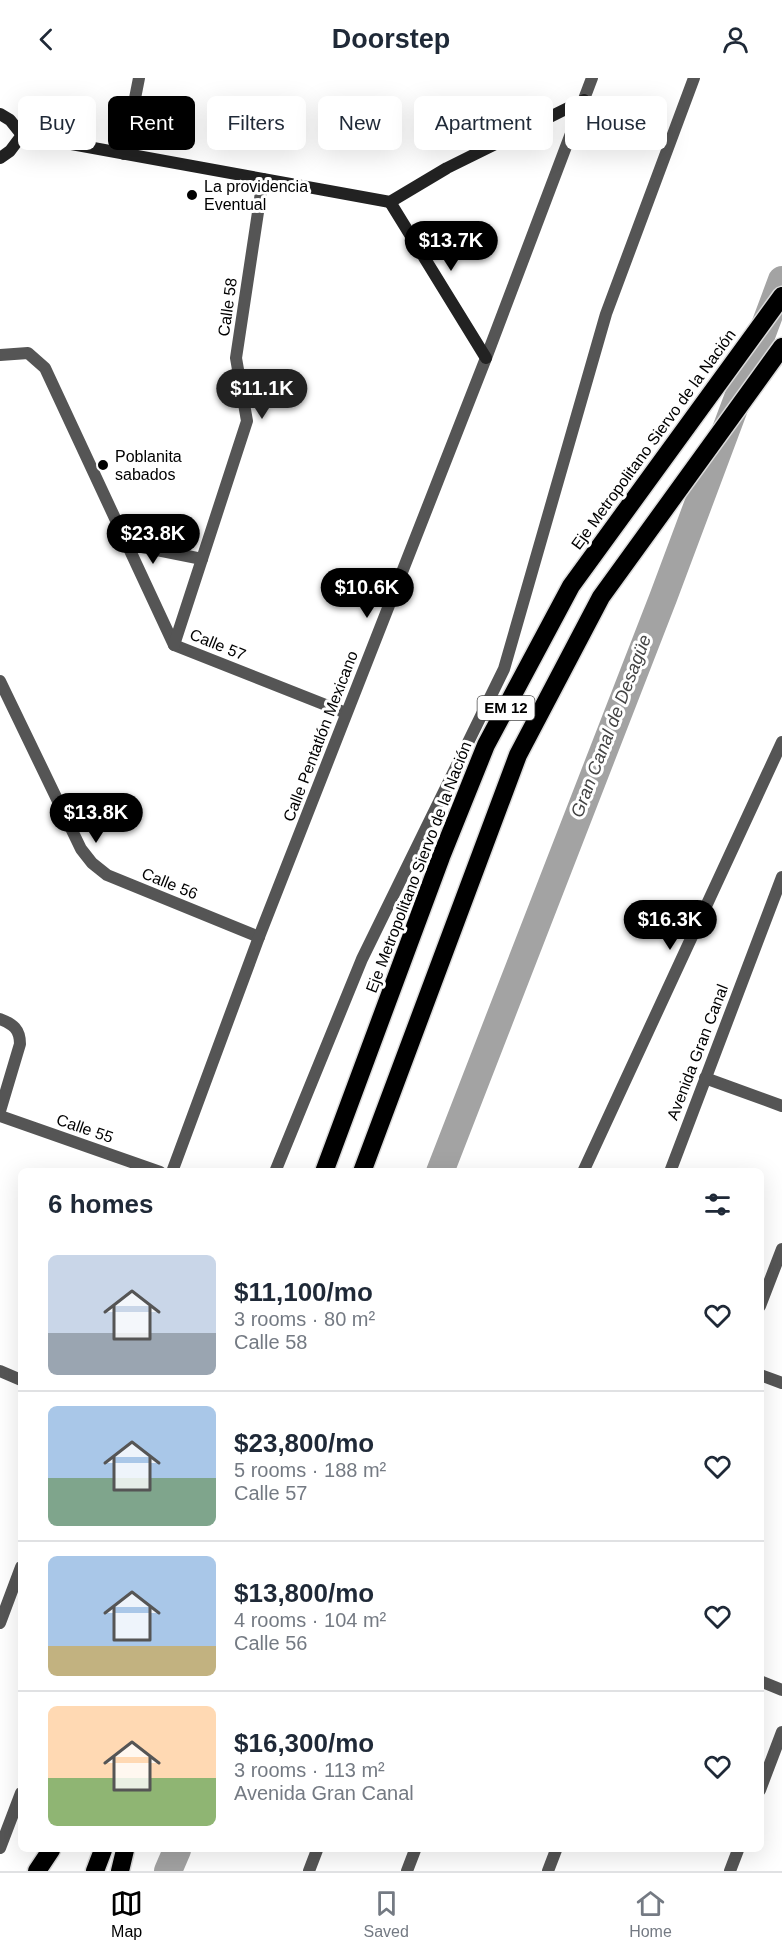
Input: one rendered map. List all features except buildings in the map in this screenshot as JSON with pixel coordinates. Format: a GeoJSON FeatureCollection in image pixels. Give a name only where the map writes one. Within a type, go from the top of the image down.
{"type":"FeatureCollection","features":[{"type":"Feature","properties":{"kind":"highway","name":"Eje Metropolitano Siervo de la Nación"},"geometry":{"type":"LineString","coordinates":[[325,1168],[441,857],[486,745],[571,586],[782,296]]}},
{"type":"Feature","properties":{"kind":"highway","name":"EM 12"},"geometry":{"type":"LineString","coordinates":[[363,1168],[518,755],[601,597],[782,347]]}},
{"type":"Feature","properties":{"kind":"highway"},"geometry":{"type":"LineString","coordinates":[[37,1871],[50,1852]]}},
{"type":"Feature","properties":{"kind":"highway"},"geometry":{"type":"LineString","coordinates":[[51,1871],[59,1852]]}},
{"type":"Feature","properties":{"kind":"highway"},"geometry":{"type":"LineString","coordinates":[[95,1871],[102,1852]]}},
{"type":"Feature","properties":{"kind":"highway"},"geometry":{"type":"LineString","coordinates":[[120,1871],[125,1852]]}},
{"type":"Feature","properties":{"kind":"street"},"geometry":{"type":"LineString","coordinates":[[124,154],[139,78]]}},
{"type":"Feature","properties":{"kind":"street","name":"Calle Pentatlón Mexicano"},"geometry":{"type":"LineString","coordinates":[[585,96],[592,78]]}},
{"type":"Feature","properties":{"kind":"street"},"geometry":{"type":"LineString","coordinates":[[277,1168],[362,959],[504,669],[606,314],[694,78]]}},
{"type":"Feature","properties":{"kind":"street"},"geometry":{"type":"LineString","coordinates":[[96,149],[390,202],[447,168],[565,109]]}},
{"type":"Feature","properties":{"kind":"street"},"geometry":{"type":"LineString","coordinates":[[0,114],[10,120],[18,130]]}},
{"type":"Feature","properties":{"kind":"street"},"geometry":{"type":"LineString","coordinates":[[0,158],[10,152],[18,141]]}},
{"type":"Feature","properties":{"kind":"street","name":"Calle Pentatlón Mexicano"},"geometry":{"type":"LineString","coordinates":[[173,1168],[259,937],[565,150]]}},
{"type":"Feature","properties":{"kind":"street","name":"Calle 58"},"geometry":{"type":"LineString","coordinates":[[174,645],[247,421],[236,358],[263,179]]}},
{"type":"Feature","properties":{"kind":"street"},"geometry":{"type":"LineString","coordinates":[[390,202],[486,358]]}},
{"type":"Feature","properties":{"kind":"street","name":"Calle 57"},"geometry":{"type":"LineString","coordinates":[[0,355],[28,353],[45,368],[174,645],[346,713]]}},
{"type":"Feature","properties":{"kind":"street"},"geometry":{"type":"LineString","coordinates":[[127,544],[202,559]]}},
{"type":"Feature","properties":{"kind":"street","name":"Calle 56"},"geometry":{"type":"LineString","coordinates":[[0,681],[81,849],[92,863],[107,875],[259,937]]}},
{"type":"Feature","properties":{"kind":"street"},"geometry":{"type":"LineString","coordinates":[[585,1168],[782,742]]}},
{"type":"Feature","properties":{"kind":"street","name":"Avenida Gran Canal"},"geometry":{"type":"LineString","coordinates":[[671,1168],[782,877]]}},
{"type":"Feature","properties":{"kind":"street"},"geometry":{"type":"LineString","coordinates":[[0,1019],[12,1025],[20,1036],[0,1114]]}},
{"type":"Feature","properties":{"kind":"street"},"geometry":{"type":"LineString","coordinates":[[705,1078],[782,1106]]}},
{"type":"Feature","properties":{"kind":"street","name":"Calle 55"},"geometry":{"type":"LineString","coordinates":[[0,1114],[149,1168]]}},
{"type":"Feature","properties":{"kind":"street"},"geometry":{"type":"LineString","coordinates":[[764,1296],[782,1249]]}},
{"type":"Feature","properties":{"kind":"street"},"geometry":{"type":"LineString","coordinates":[[0,1371],[18,1379]]}},
{"type":"Feature","properties":{"kind":"street"},"geometry":{"type":"LineString","coordinates":[[764,1376],[782,1383]]}},
{"type":"Feature","properties":{"kind":"street"},"geometry":{"type":"LineString","coordinates":[[0,1623],[18,1575]]}},
{"type":"Feature","properties":{"kind":"street"},"geometry":{"type":"LineString","coordinates":[[764,1682],[782,1689]]}},
{"type":"Feature","properties":{"kind":"street"},"geometry":{"type":"LineString","coordinates":[[764,1779],[782,1732]]}},
{"type":"Feature","properties":{"kind":"street"},"geometry":{"type":"LineString","coordinates":[[0,1848],[18,1801]]}},
{"type":"Feature","properties":{"kind":"street"},"geometry":{"type":"LineString","coordinates":[[309,1871],[316,1852]]}},
{"type":"Feature","properties":{"kind":"street"},"geometry":{"type":"LineString","coordinates":[[407,1871],[414,1852]]}},
{"type":"Feature","properties":{"kind":"street"},"geometry":{"type":"LineString","coordinates":[[548,1871],[555,1852]]}},
{"type":"Feature","properties":{"kind":"street"},"geometry":{"type":"LineString","coordinates":[[730,1871],[737,1852]]}},
{"type":"Feature","properties":{"kind":"waterway","name":"Gran Canal de Desagüe"},"geometry":{"type":"LineString","coordinates":[[442,1168],[663,598],[782,280]]}},
{"type":"Feature","properties":{"kind":"waterway","name":"Gran Canal de Desagüe"},"geometry":{"type":"LineString","coordinates":[[168,1871],[176,1852]]}},
{"type":"Feature","properties":{"kind":"place","name":"La providencia Eventual"},"geometry":{"type":"Point","coordinates":[192,195]}},
{"type":"Feature","properties":{"kind":"place","name":"Poblanita sabados"},"geometry":{"type":"Point","coordinates":[103,465]}}]}
